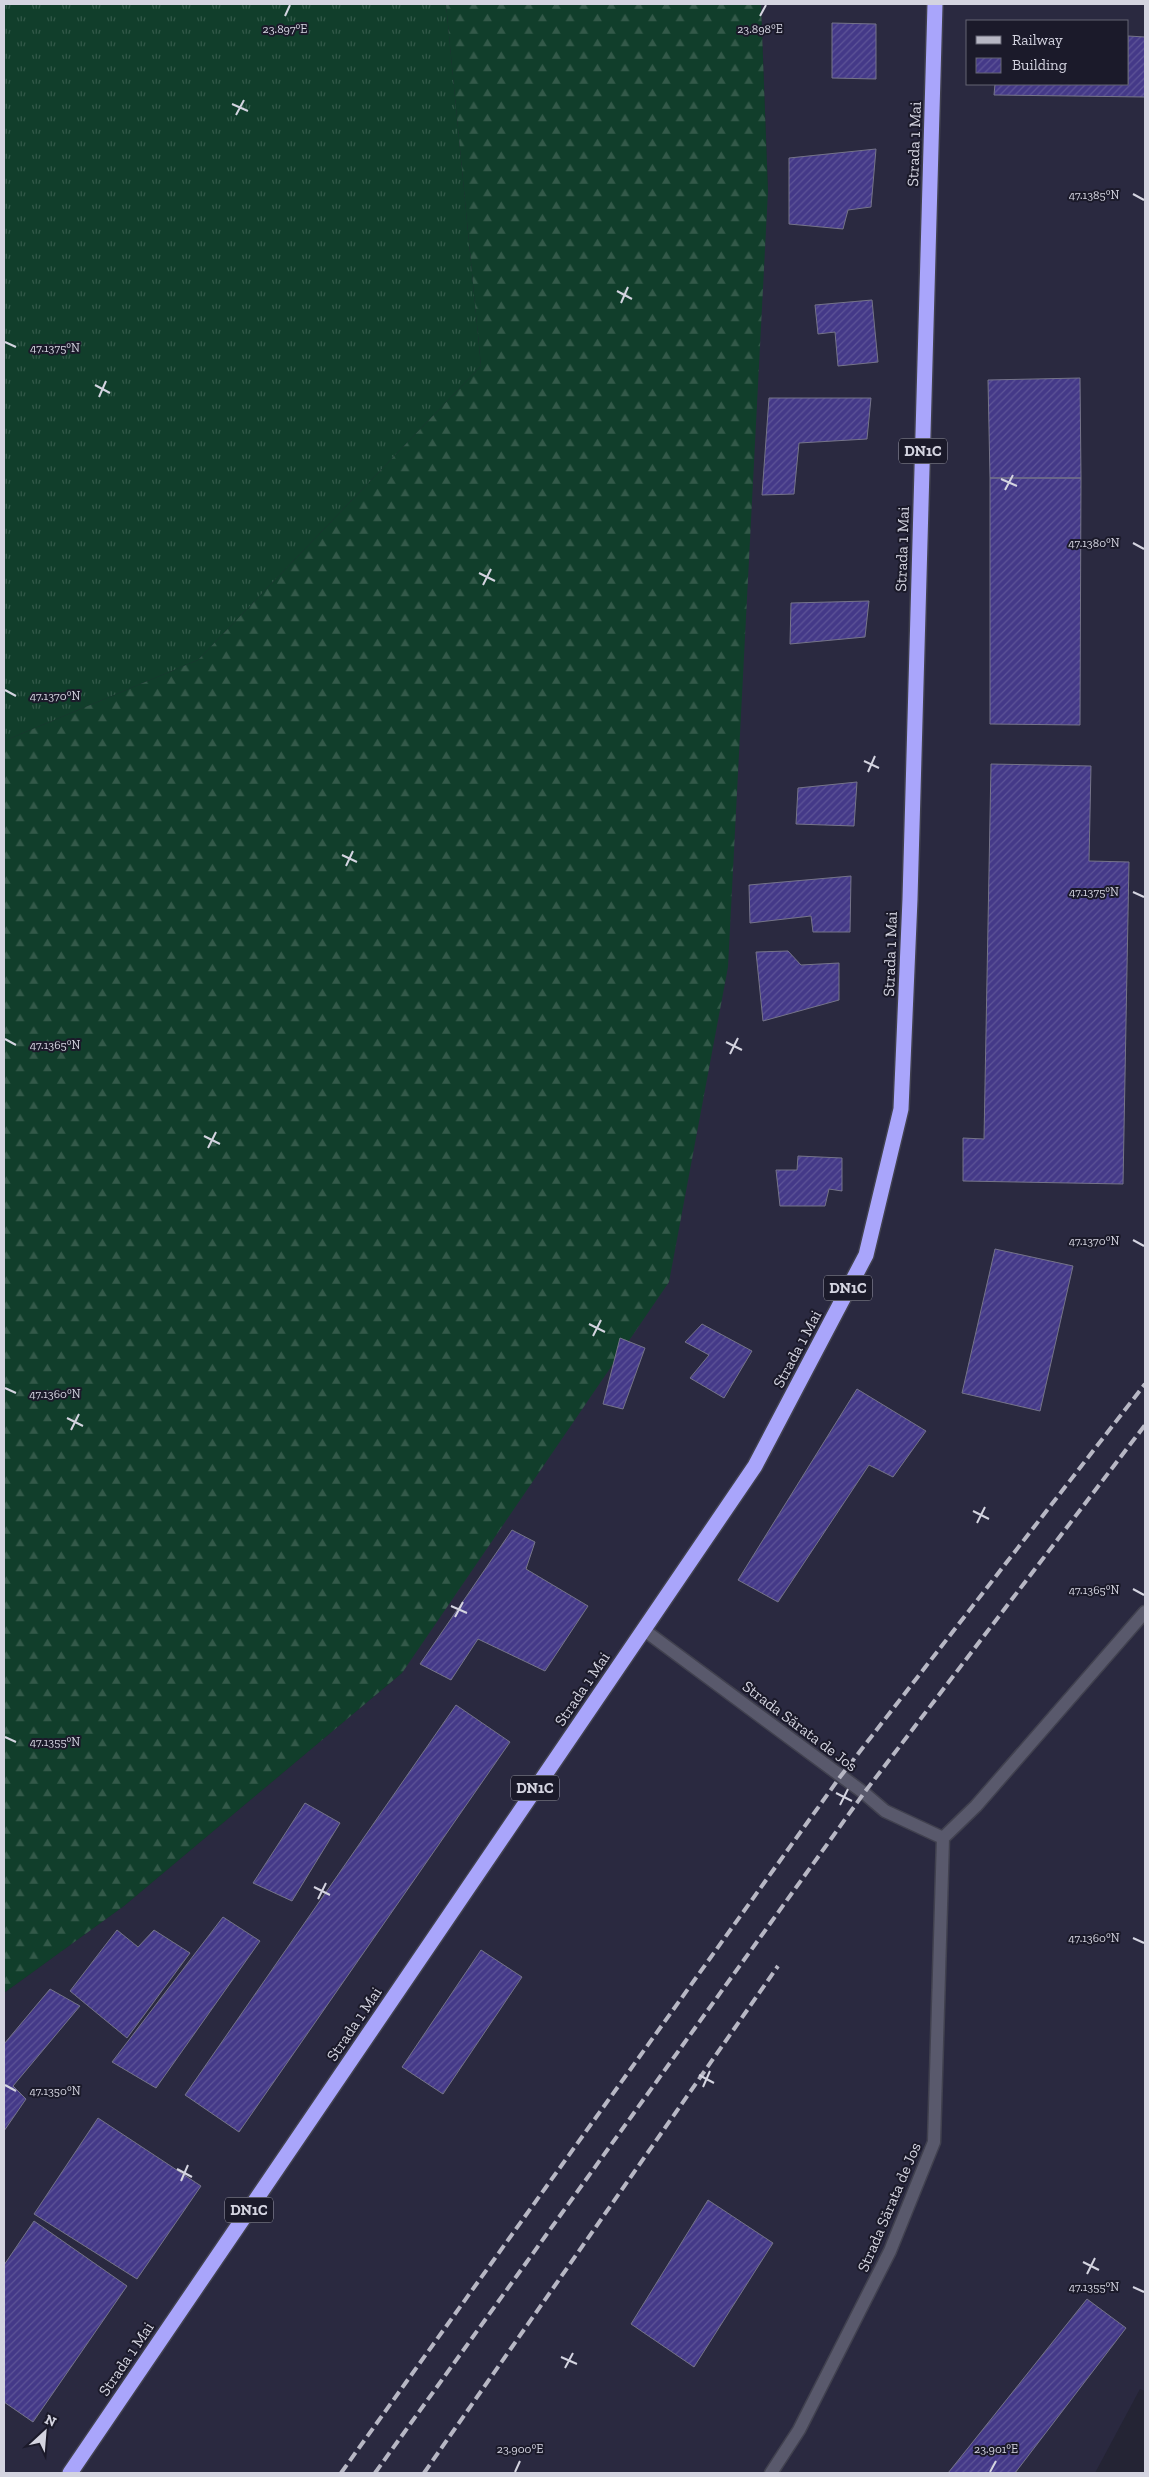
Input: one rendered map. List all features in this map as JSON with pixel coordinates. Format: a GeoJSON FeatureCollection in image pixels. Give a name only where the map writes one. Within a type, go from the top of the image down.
{"type":"FeatureCollection","features":[{"type":"Feature","properties":{"kind":"highway","name":"Strada 1 Mai"},"geometry":{"type":"LineString","coordinates":[[70,2473],[755,1466],[866,1255],[902,1109],[935,4]]}},
{"type":"Feature","properties":{"kind":"lane"},"geometry":{"type":"LineString","coordinates":[[943,1838],[976,1806],[1145,1612]]}},
{"type":"Feature","properties":{"kind":"lane","name":"Strada Sărata de Jos"},"geometry":{"type":"LineString","coordinates":[[644,1630],[864,1793],[885,1811],[943,1838],[934,2142],[890,2251],[799,2430],[771,2473]]}},
{"type":"Feature","properties":{"kind":"shaded area"},"geometry":{"type":"Polygon","coordinates":[[[761,4],[1145,4],[1145,2391],[1140,2389],[1095,2473],[4,2473],[4,1993],[124,1906],[402,1673],[768,191],[761,4]]]}},
{"type":"Feature","properties":{"kind":"green space"},"geometry":{"type":"Polygon","coordinates":[[[4,4],[446,4],[481,366],[198,660],[4,741],[4,4]]]}},
{"type":"Feature","properties":{"kind":"green space"},"geometry":{"type":"Polygon","coordinates":[[[446,4],[761,4],[768,191],[728,967],[669,1282],[402,1673],[124,1906],[4,1993],[4,741],[198,660],[481,366],[446,4]]]}},
{"type":"Feature","properties":{"kind":"building"},"geometry":{"type":"Polygon","coordinates":[[[832,23],[876,24],[876,79],[832,78],[832,23]]]}},
{"type":"Feature","properties":{"kind":"building"},"geometry":{"type":"Polygon","coordinates":[[[1129,36],[1145,37],[1145,97],[994,95],[995,85],[1129,85],[1129,36]]]}},
{"type":"Feature","properties":{"kind":"building"},"geometry":{"type":"Polygon","coordinates":[[[876,149],[871,207],[848,210],[843,229],[789,224],[789,158],[876,149]]]}},
{"type":"Feature","properties":{"kind":"building"},"geometry":{"type":"Polygon","coordinates":[[[872,300],[878,362],[838,366],[835,332],[818,334],[815,305],[872,300]]]}},
{"type":"Feature","properties":{"kind":"building"},"geometry":{"type":"Polygon","coordinates":[[[1080,378],[1081,478],[990,478],[988,380],[1080,378]]]}},
{"type":"Feature","properties":{"kind":"building"},"geometry":{"type":"Polygon","coordinates":[[[769,398],[871,398],[867,439],[799,443],[794,494],[762,495],[769,398]]]}},
{"type":"Feature","properties":{"kind":"building"},"geometry":{"type":"Polygon","coordinates":[[[990,478],[1081,478],[1080,725],[990,724],[990,478]]]}},
{"type":"Feature","properties":{"kind":"building"},"geometry":{"type":"Polygon","coordinates":[[[869,601],[865,637],[790,644],[791,603],[869,601]]]}},
{"type":"Feature","properties":{"kind":"building"},"geometry":{"type":"Polygon","coordinates":[[[991,764],[1091,766],[1089,861],[1129,862],[1123,1184],[963,1181],[963,1138],[984,1139],[991,764]]]}},
{"type":"Feature","properties":{"kind":"building"},"geometry":{"type":"Polygon","coordinates":[[[857,782],[854,826],[796,824],[798,788],[857,782]]]}},
{"type":"Feature","properties":{"kind":"building"},"geometry":{"type":"Polygon","coordinates":[[[851,876],[850,932],[813,932],[811,916],[750,923],[749,885],[851,876]]]}},
{"type":"Feature","properties":{"kind":"building"},"geometry":{"type":"Polygon","coordinates":[[[788,951],[801,965],[839,963],[839,1000],[763,1021],[756,952],[788,951]]]}},
{"type":"Feature","properties":{"kind":"building"},"geometry":{"type":"Polygon","coordinates":[[[798,1156],[842,1158],[842,1191],[829,1189],[825,1206],[780,1206],[776,1170],[797,1170],[798,1156]]]}},
{"type":"Feature","properties":{"kind":"building"},"geometry":{"type":"Polygon","coordinates":[[[995,1249],[1073,1266],[1040,1411],[962,1393],[995,1249]]]}},
{"type":"Feature","properties":{"kind":"building"},"geometry":{"type":"Polygon","coordinates":[[[702,1324],[752,1351],[724,1398],[690,1378],[709,1355],[685,1342],[702,1324]]]}},
{"type":"Feature","properties":{"kind":"building"},"geometry":{"type":"Polygon","coordinates":[[[620,1338],[645,1348],[623,1409],[603,1404],[620,1338]]]}},
{"type":"Feature","properties":{"kind":"building"},"geometry":{"type":"Polygon","coordinates":[[[857,1389],[926,1431],[893,1477],[869,1465],[778,1602],[738,1580],[857,1389]]]}},
{"type":"Feature","properties":{"kind":"building"},"geometry":{"type":"Polygon","coordinates":[[[512,1530],[535,1542],[526,1569],[588,1606],[545,1671],[478,1639],[451,1680],[420,1664],[512,1530]]]}},
{"type":"Feature","properties":{"kind":"building"},"geometry":{"type":"Polygon","coordinates":[[[456,1705],[510,1742],[239,2132],[185,2095],[456,1705]]]}},
{"type":"Feature","properties":{"kind":"building"},"geometry":{"type":"Polygon","coordinates":[[[305,1803],[340,1823],[292,1901],[253,1883],[305,1803]]]}},
{"type":"Feature","properties":{"kind":"building"},"geometry":{"type":"Polygon","coordinates":[[[223,1917],[260,1941],[156,2088],[112,2062],[223,1917]]]}},
{"type":"Feature","properties":{"kind":"building"},"geometry":{"type":"Polygon","coordinates":[[[117,1930],[138,1947],[154,1930],[190,1953],[127,2038],[70,1991],[117,1930]]]}},
{"type":"Feature","properties":{"kind":"building"},"geometry":{"type":"Polygon","coordinates":[[[481,1950],[522,1977],[443,2094],[402,2067],[481,1950]]]}},
{"type":"Feature","properties":{"kind":"building"},"geometry":{"type":"Polygon","coordinates":[[[50,1989],[80,2006],[13,2086],[26,2099],[4,2131],[4,2044],[50,1989]]]}},
{"type":"Feature","properties":{"kind":"building"},"geometry":{"type":"Polygon","coordinates":[[[98,2118],[201,2186],[137,2279],[34,2214],[98,2118]]]}},
{"type":"Feature","properties":{"kind":"building"},"geometry":{"type":"Polygon","coordinates":[[[708,2200],[773,2243],[694,2367],[631,2324],[708,2200]]]}},
{"type":"Feature","properties":{"kind":"building"},"geometry":{"type":"Polygon","coordinates":[[[34,2221],[127,2286],[33,2422],[4,2402],[4,2265],[34,2221]]]}},
{"type":"Feature","properties":{"kind":"building"},"geometry":{"type":"Polygon","coordinates":[[[1087,2299],[1126,2328],[1015,2473],[948,2473],[1087,2299]]]}},
{"type":"Feature","properties":{"kind":"railway"},"geometry":{"type":"LineString","coordinates":[[341,2473],[840,1777],[1145,1384]]}},
{"type":"Feature","properties":{"kind":"railway"},"geometry":{"type":"LineString","coordinates":[[375,2473],[864,1793],[1145,1425]]}},
{"type":"Feature","properties":{"kind":"railway"},"geometry":{"type":"LineString","coordinates":[[424,2473],[778,1966]]}}]}
